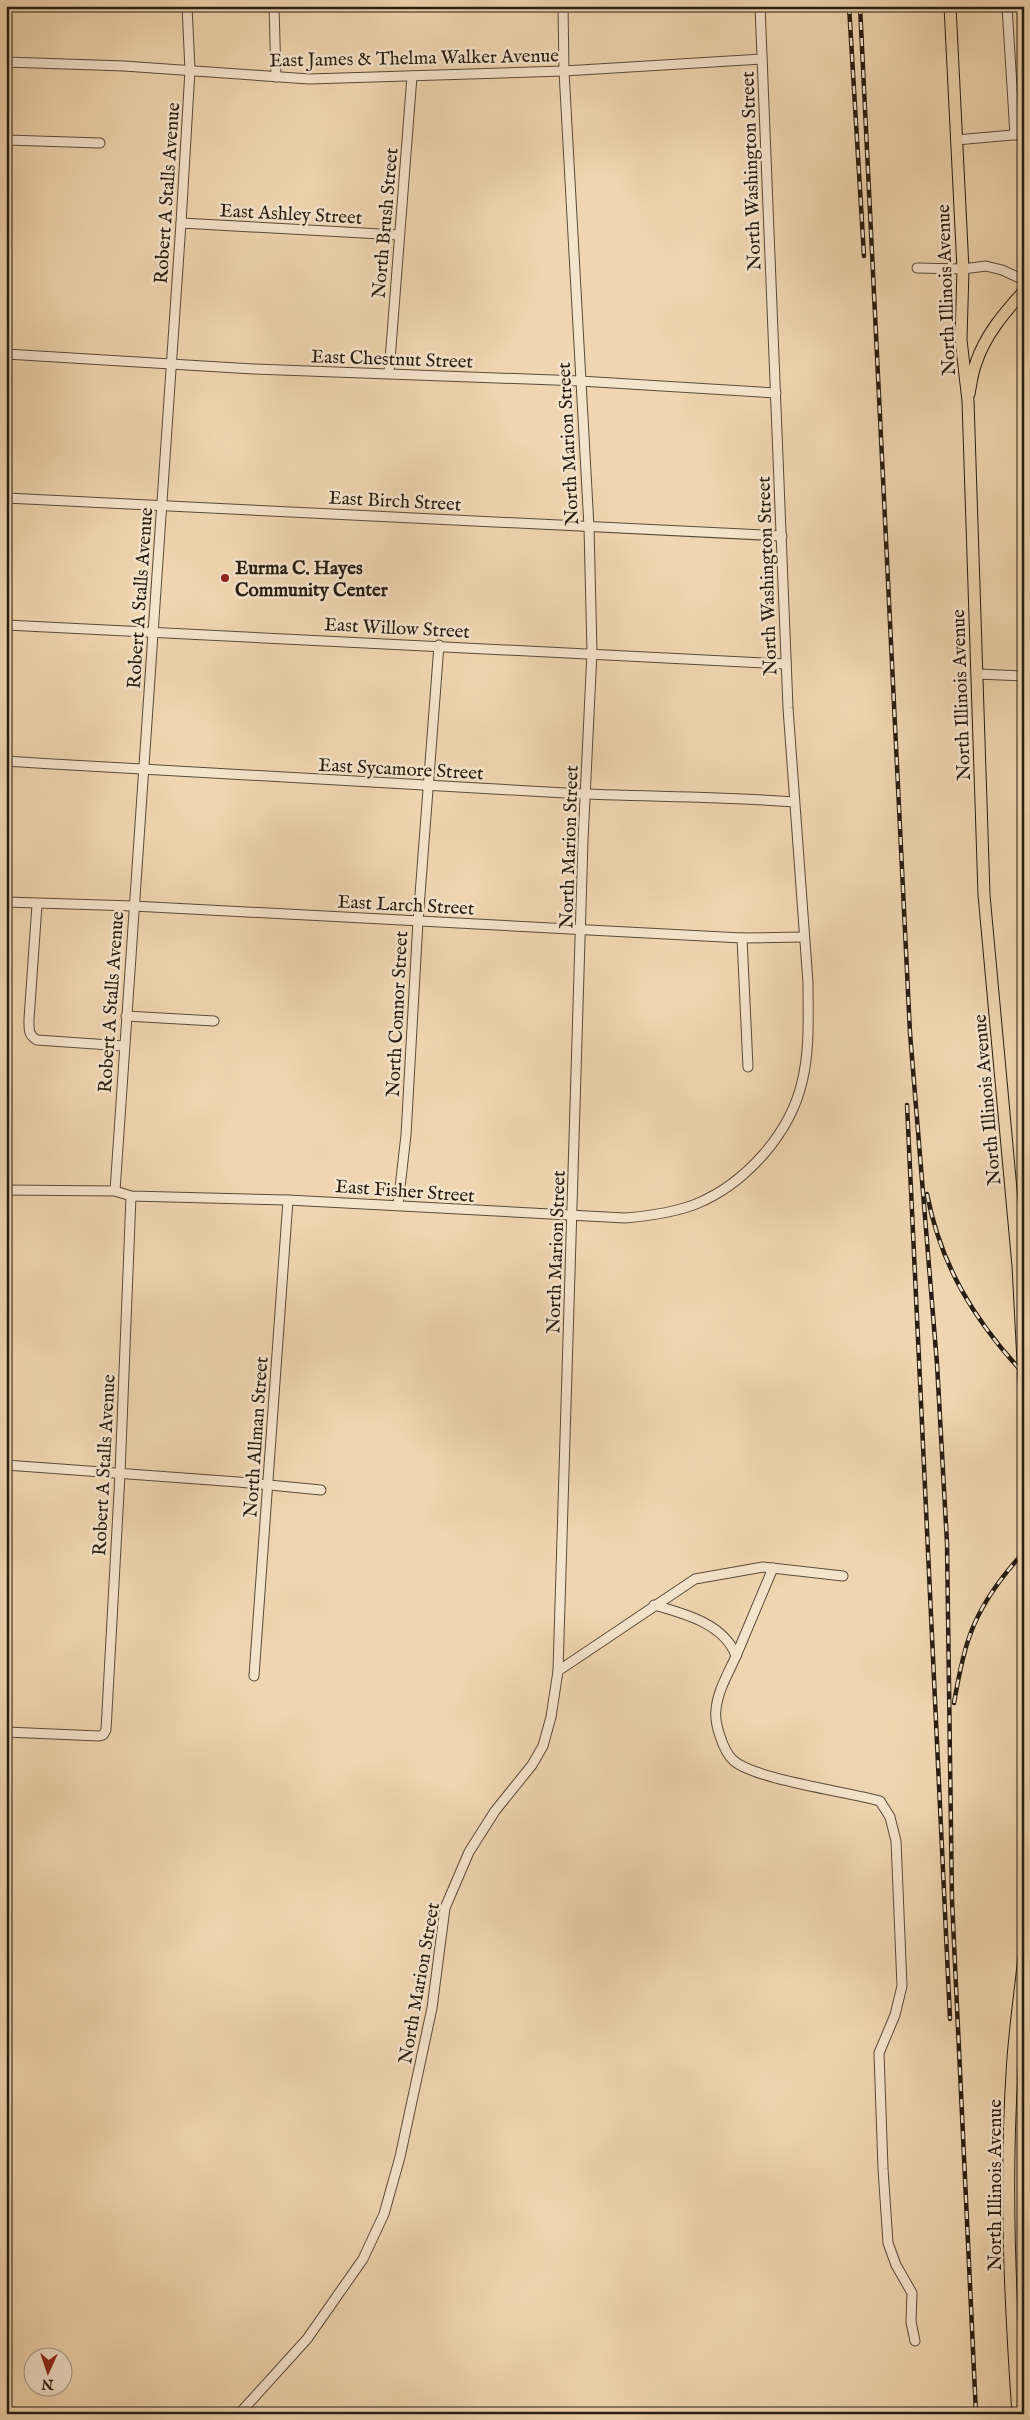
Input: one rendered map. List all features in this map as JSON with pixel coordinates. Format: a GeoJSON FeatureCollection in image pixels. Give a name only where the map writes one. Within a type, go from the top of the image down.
{"type":"FeatureCollection","features":[{"type":"Feature","properties":{"kind":"main road","name":"North Illinois Avenue"},"geometry":{"type":"LineString","coordinates":[[950,6],[963,269],[961,340],[968,401],[984,895],[1018,1266],[1024,1381]]}},
{"type":"Feature","properties":{"kind":"main road"},"geometry":{"type":"LineString","coordinates":[[968,401],[976,363],[987,339],[1004,314],[1024,291]]}},
{"type":"Feature","properties":{"kind":"main road","name":"North Illinois Avenue"},"geometry":{"type":"LineString","coordinates":[[1018,2414],[1010,2220],[1010,2129],[1012,2068],[1024,1956]]}},
{"type":"Feature","properties":{"kind":"street","name":"Robert A Stalls Avenue"},"geometry":{"type":"LineString","coordinates":[[115,1191],[181,223],[190,70],[187,6]]}},
{"type":"Feature","properties":{"kind":"street"},"geometry":{"type":"LineString","coordinates":[[274,6],[276,77]]}},
{"type":"Feature","properties":{"kind":"street","name":"North Marion Street"},"geometry":{"type":"LineString","coordinates":[[239,2414],[307,2339],[363,2259],[384,2214],[400,2157],[432,2008],[445,1908],[469,1852],[495,1811],[532,1765],[543,1746],[551,1717],[558,1671],[585,794],[592,652],[589,526],[564,71],[563,6]]}},
{"type":"Feature","properties":{"kind":"street","name":"North Washington Street"},"geometry":{"type":"LineString","coordinates":[[760,6],[786,664],[803,937],[808,983],[808,1028],[802,1081],[789,1117],[775,1137]]}},
{"type":"Feature","properties":{"kind":"street"},"geometry":{"type":"LineString","coordinates":[[956,140],[1019,135],[1007,6]]}},
{"type":"Feature","properties":{"kind":"street","name":"East James & Thelma Walker Avenue"},"geometry":{"type":"LineString","coordinates":[[6,62],[190,70],[276,77],[412,76],[564,71],[762,59]]}},
{"type":"Feature","properties":{"kind":"street","name":"North Brush Street"},"geometry":{"type":"LineString","coordinates":[[389,373],[412,76]]}},
{"type":"Feature","properties":{"kind":"street"},"geometry":{"type":"LineString","coordinates":[[6,140],[100,143]]}},
{"type":"Feature","properties":{"kind":"street","name":"East Ashley Street"},"geometry":{"type":"LineString","coordinates":[[181,223],[399,235]]}},
{"type":"Feature","properties":{"kind":"street"},"geometry":{"type":"LineString","coordinates":[[916,268],[963,269],[986,266],[1002,270],[1024,280]]}},
{"type":"Feature","properties":{"kind":"street","name":"East Chestnut Street"},"geometry":{"type":"LineString","coordinates":[[6,354],[170,364],[580,381],[776,392]]}},
{"type":"Feature","properties":{"kind":"street","name":"East Birch Street"},"geometry":{"type":"LineString","coordinates":[[6,498],[782,536]]}},
{"type":"Feature","properties":{"kind":"street","name":"East Willow Street"},"geometry":{"type":"LineString","coordinates":[[6,625],[592,652],[786,664]]}},
{"type":"Feature","properties":{"kind":"street","name":"North Connor Street"},"geometry":{"type":"LineString","coordinates":[[398,1206],[407,1122],[427,786],[439,646]]}},
{"type":"Feature","properties":{"kind":"street"},"geometry":{"type":"LineString","coordinates":[[977,674],[1024,676]]}},
{"type":"Feature","properties":{"kind":"street","name":"East Sycamore Street"},"geometry":{"type":"LineString","coordinates":[[6,761],[427,786],[585,794],[715,796],[794,802]]}},
{"type":"Feature","properties":{"kind":"street","name":"East Larch Street"},"geometry":{"type":"LineString","coordinates":[[6,902],[36,905],[133,906],[582,928],[742,938],[803,937]]}},
{"type":"Feature","properties":{"kind":"street"},"geometry":{"type":"LineString","coordinates":[[36,905],[29,1033],[37,1040],[124,1046]]}},
{"type":"Feature","properties":{"kind":"street"},"geometry":{"type":"LineString","coordinates":[[742,938],[748,1067]]}},
{"type":"Feature","properties":{"kind":"street"},"geometry":{"type":"LineString","coordinates":[[126,1016],[214,1021]]}},
{"type":"Feature","properties":{"kind":"street","name":"East Fisher Street"},"geometry":{"type":"LineString","coordinates":[[6,1190],[115,1191],[131,1196],[288,1200],[625,1218],[662,1214],[696,1204],[722,1190],[749,1169],[775,1137]]}},
{"type":"Feature","properties":{"kind":"street","name":"Robert A Stalls Avenue"},"geometry":{"type":"LineString","coordinates":[[6,1732],[104,1735],[106,1730],[120,1474],[131,1196]]}},
{"type":"Feature","properties":{"kind":"street","name":"North Allman Street"},"geometry":{"type":"LineString","coordinates":[[254,1676],[288,1200]]}},
{"type":"Feature","properties":{"kind":"street"},"geometry":{"type":"LineString","coordinates":[[6,1465],[321,1490]]}},
{"type":"Feature","properties":{"kind":"street"},"geometry":{"type":"LineString","coordinates":[[558,1671],[695,1579],[763,1567],[843,1576]]}},
{"type":"Feature","properties":{"kind":"street"},"geometry":{"type":"LineString","coordinates":[[773,1568],[724,1683],[715,1710],[722,1743],[733,1760],[766,1776],[880,1801],[890,1817],[896,1841],[902,1986],[895,2015],[879,2053],[882,2169],[888,2243],[896,2265],[912,2294],[911,2322],[915,2340]]}},
{"type":"Feature","properties":{"kind":"street"},"geometry":{"type":"LineString","coordinates":[[654,1605],[699,1620],[732,1643],[736,1656]]}},
{"type":"Feature","properties":{"kind":"railway"},"geometry":{"type":"LineString","coordinates":[[849,6],[864,256]]}},
{"type":"Feature","properties":{"kind":"railway"},"geometry":{"type":"LineString","coordinates":[[860,6],[910,1033],[937,1364],[947,1543],[952,1900],[976,2414]]}},
{"type":"Feature","properties":{"kind":"railway"},"geometry":{"type":"LineString","coordinates":[[907,1105],[950,2019]]}},
{"type":"Feature","properties":{"kind":"railway"},"geometry":{"type":"LineString","coordinates":[[927,1194],[941,1245],[962,1291],[990,1333],[1024,1374]]}},
{"type":"Feature","properties":{"kind":"railway"},"geometry":{"type":"LineString","coordinates":[[954,1703],[965,1651],[980,1612],[993,1591],[1024,1552]]}},
{"type":"Feature","properties":{"kind":"place","name":"Eurma C. Hayes Community Center"},"geometry":{"type":"Point","coordinates":[225,578]}}]}
